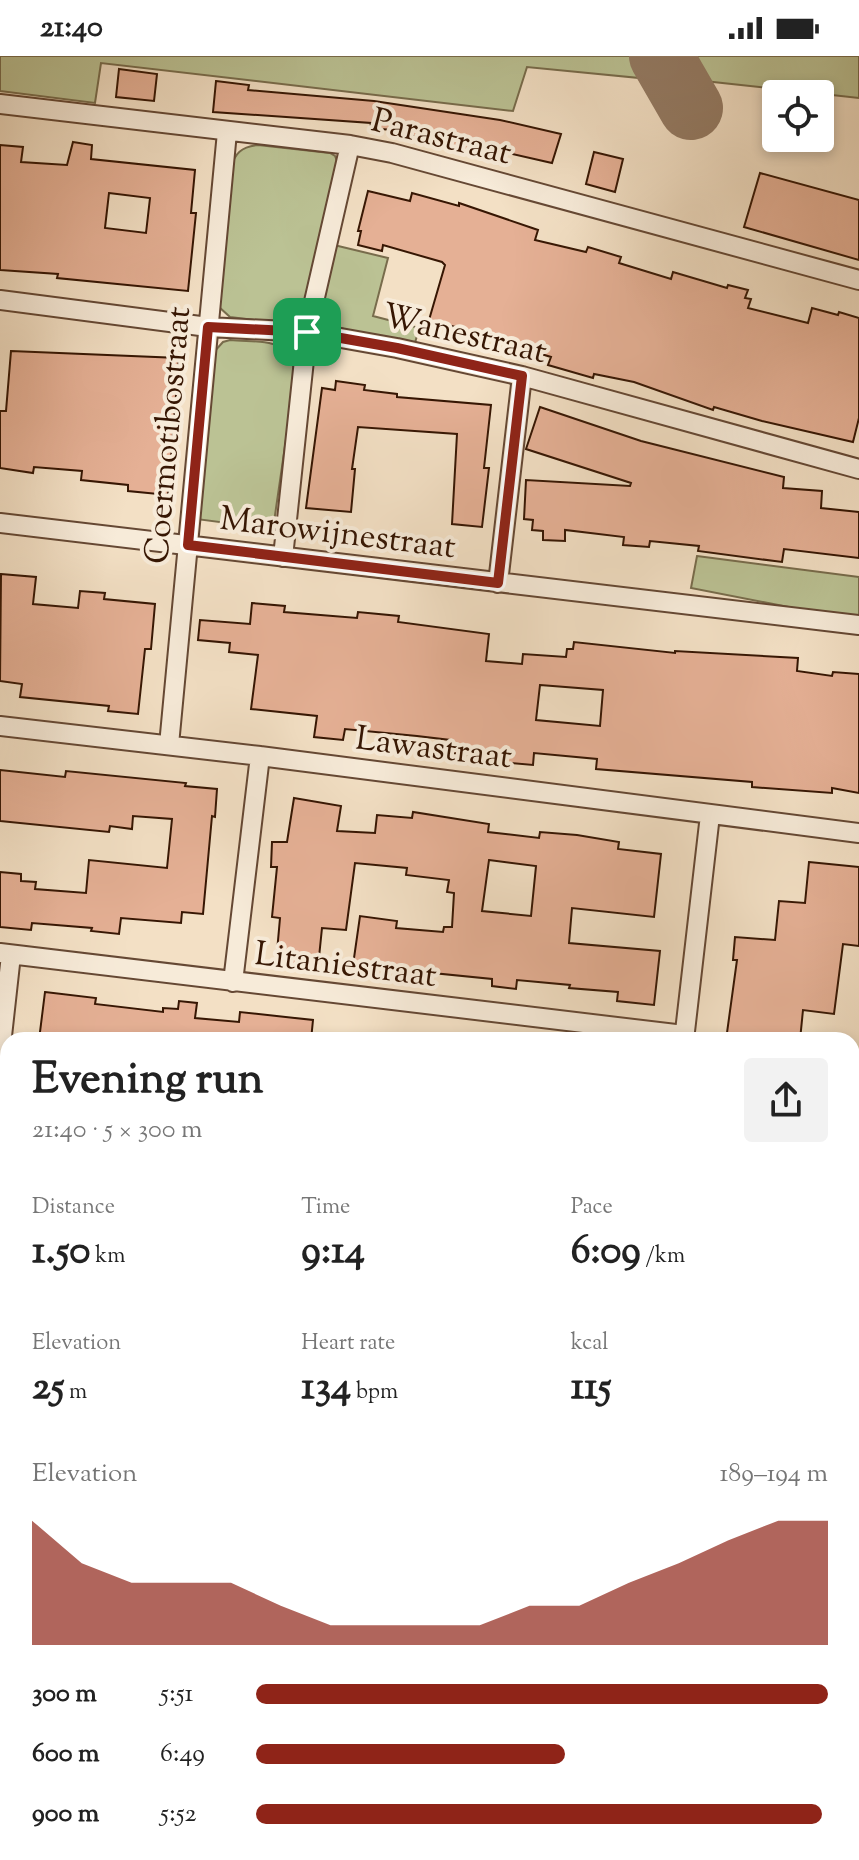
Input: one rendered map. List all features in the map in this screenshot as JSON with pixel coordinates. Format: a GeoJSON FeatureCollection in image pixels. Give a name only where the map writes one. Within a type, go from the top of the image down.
{"type":"FeatureCollection","features":[{"type":"Feature","properties":{"kind":"street","name":"Parastraat"},"geometry":{"type":"LineString","coordinates":[[0,104],[350,145],[433,163],[859,280]]}},
{"type":"Feature","properties":{"kind":"street","name":"Coermotibostraat"},"geometry":{"type":"LineString","coordinates":[[169,745],[227,132]]}},
{"type":"Feature","properties":{"kind":"street"},"geometry":{"type":"LineString","coordinates":[[283,557],[307,332],[350,145]]}},
{"type":"Feature","properties":{"kind":"street","name":"Wanestraat"},"geometry":{"type":"LineString","coordinates":[[0,300],[208,327],[307,332],[397,348],[522,376],[859,469]]}},
{"type":"Feature","properties":{"kind":"street"},"geometry":{"type":"LineString","coordinates":[[498,583],[522,376]]}},
{"type":"Feature","properties":{"kind":"street","name":"Marowijnestraat"},"geometry":{"type":"LineString","coordinates":[[0,523],[859,625]]}},
{"type":"Feature","properties":{"kind":"street","name":"Lawastraat"},"geometry":{"type":"LineString","coordinates":[[0,726],[859,833]]}},
{"type":"Feature","properties":{"kind":"street"},"geometry":{"type":"LineString","coordinates":[[233,982],[260,756]]}},
{"type":"Feature","properties":{"kind":"street"},"geometry":{"type":"LineString","coordinates":[[685,1032],[710,815]]}},
{"type":"Feature","properties":{"kind":"street"},"geometry":{"type":"LineString","coordinates":[[1,1032],[6,954]]}},
{"type":"Feature","properties":{"kind":"street","name":"Litaniestraat"},"geometry":{"type":"LineString","coordinates":[[6,954],[643,1032]]}},
{"type":"Feature","properties":{"kind":"green space"},"geometry":{"type":"Polygon","coordinates":[[[0,56],[645,56],[650,79],[527,67],[513,111],[101,63],[95,103],[0,91],[0,56]]]}},
{"type":"Feature","properties":{"kind":"green space"},"geometry":{"type":"Polygon","coordinates":[[[685,56],[859,56],[859,98],[834,95],[834,80],[762,80],[762,87],[695,80],[685,56]]]}},
{"type":"Feature","properties":{"kind":"green space"},"geometry":{"type":"Polygon","coordinates":[[[258,145],[330,153],[335,156],[339,166],[302,310],[296,322],[284,324],[230,317],[218,306],[230,169],[240,152],[258,145]]]}},
{"type":"Feature","properties":{"kind":"green space"},"geometry":{"type":"Polygon","coordinates":[[[334,245],[388,258],[373,316],[419,328],[415,343],[355,332],[324,320],[321,301],[334,245]]]}},
{"type":"Feature","properties":{"kind":"green space"},"geometry":{"type":"Polygon","coordinates":[[[223,342],[274,344],[288,354],[293,364],[295,377],[273,529],[196,519],[213,353],[223,342]]]}},
{"type":"Feature","properties":{"kind":"green space"},"geometry":{"type":"Polygon","coordinates":[[[697,556],[859,577],[859,618],[691,588],[697,556]]]}},
{"type":"Feature","properties":{"kind":"building"},"geometry":{"type":"Polygon","coordinates":[[[119,69],[157,74],[154,101],[116,97],[119,69]]]}},
{"type":"Feature","properties":{"kind":"building"},"geometry":{"type":"Polygon","coordinates":[[[216,81],[249,85],[248,90],[374,101],[500,120],[561,134],[552,163],[499,151],[497,160],[392,130],[370,128],[371,123],[213,112],[216,81]]]}},
{"type":"Feature","properties":{"kind":"building"},"geometry":{"type":"Polygon","coordinates":[[[73,142],[92,145],[91,159],[195,170],[191,213],[196,213],[188,291],[57,278],[58,274],[0,270],[0,145],[23,147],[21,162],[67,165],[73,142]],[[109,193],[105,228],[146,233],[150,198],[109,193]]]}},
{"type":"Feature","properties":{"kind":"building"},"geometry":{"type":"Polygon","coordinates":[[[594,152],[623,159],[615,192],[586,184],[594,152]]]}},
{"type":"Feature","properties":{"kind":"building"},"geometry":{"type":"Polygon","coordinates":[[[760,173],[859,200],[859,260],[744,227],[760,173]]]}},
{"type":"Feature","properties":{"kind":"building"},"geometry":{"type":"Polygon","coordinates":[[[368,191],[410,201],[412,193],[459,206],[459,203],[538,230],[535,240],[586,252],[588,247],[621,257],[619,263],[671,279],[673,272],[727,288],[728,285],[748,290],[745,298],[751,299],[748,308],[808,323],[812,308],[859,318],[859,418],[853,442],[714,407],[713,410],[634,382],[594,374],[593,378],[548,365],[551,357],[518,347],[519,344],[429,320],[445,265],[383,245],[382,251],[358,245],[361,231],[358,231],[368,191]]]}},
{"type":"Feature","properties":{"kind":"building"},"geometry":{"type":"Polygon","coordinates":[[[11,351],[179,358],[168,495],[128,491],[128,485],[81,480],[82,471],[34,467],[33,473],[0,468],[0,411],[6,411],[11,351]]]}},
{"type":"Feature","properties":{"kind":"building"},"geometry":{"type":"Polygon","coordinates":[[[336,381],[365,385],[364,390],[397,394],[397,397],[491,405],[484,468],[489,468],[482,527],[452,524],[457,434],[358,427],[352,469],[355,469],[351,512],[306,508],[322,388],[335,390],[336,381]]]}},
{"type":"Feature","properties":{"kind":"building"},"geometry":{"type":"Polygon","coordinates":[[[540,407],[641,441],[784,477],[783,488],[822,491],[821,508],[859,512],[859,558],[784,549],[782,562],[698,551],[699,546],[650,541],[649,547],[623,545],[624,537],[565,530],[565,541],[543,540],[543,531],[532,530],[533,520],[524,519],[526,480],[630,486],[631,483],[526,449],[540,407]]]}},
{"type":"Feature","properties":{"kind":"building"},"geometry":{"type":"Polygon","coordinates":[[[1,574],[36,577],[33,604],[78,608],[80,591],[105,593],[104,599],[155,604],[151,649],[145,649],[138,714],[108,711],[109,706],[20,697],[22,684],[0,681],[1,574]]]}},
{"type":"Feature","properties":{"kind":"building"},"geometry":{"type":"Polygon","coordinates":[[[252,603],[285,606],[284,612],[357,618],[358,612],[399,616],[398,622],[489,634],[486,661],[522,664],[523,654],[566,657],[567,649],[573,649],[574,642],[675,653],[798,658],[797,671],[832,676],[833,672],[859,674],[859,793],[832,788],[832,793],[752,787],[752,782],[596,769],[597,759],[534,753],[533,765],[500,762],[501,756],[449,753],[450,740],[417,736],[345,729],[343,740],[314,737],[317,716],[251,709],[258,655],[229,652],[230,643],[198,640],[200,620],[250,624],[252,603]],[[540,685],[536,720],[600,726],[603,690],[540,685]]]}},
{"type":"Feature","properties":{"kind":"building"},"geometry":{"type":"Polygon","coordinates":[[[0,770],[65,777],[66,771],[217,789],[203,914],[182,912],[181,923],[121,918],[119,934],[91,931],[92,928],[32,923],[31,930],[0,927],[0,872],[21,874],[21,881],[36,882],[35,889],[86,893],[89,860],[167,868],[172,819],[133,816],[132,829],[110,826],[109,832],[0,821],[0,770]]]}},
{"type":"Feature","properties":{"kind":"building"},"geometry":{"type":"Polygon","coordinates":[[[294,798],[341,806],[337,831],[375,833],[377,815],[412,818],[413,812],[489,824],[488,832],[539,838],[540,832],[577,835],[619,842],[618,849],[661,854],[654,917],[572,908],[569,943],[660,951],[654,1005],[617,1001],[618,992],[569,988],[570,985],[517,980],[516,989],[492,986],[492,979],[353,965],[360,916],[397,921],[396,928],[443,932],[444,927],[452,927],[454,893],[447,892],[449,880],[406,875],[407,868],[355,863],[346,930],[322,928],[318,967],[276,963],[280,918],[272,917],[277,867],[271,867],[272,842],[287,842],[294,798]],[[489,860],[482,911],[531,916],[536,866],[489,860]]]}},
{"type":"Feature","properties":{"kind":"building"},"geometry":{"type":"Polygon","coordinates":[[[809,862],[859,867],[859,946],[843,944],[834,1014],[803,1010],[801,1032],[727,1032],[737,960],[733,960],[735,937],[775,940],[779,901],[805,903],[809,862]]]}},
{"type":"Feature","properties":{"kind":"building"},"geometry":{"type":"Polygon","coordinates":[[[45,992],[96,998],[95,1004],[163,1012],[163,1008],[178,1009],[179,1001],[197,1003],[195,1018],[239,1022],[240,1012],[313,1020],[312,1032],[40,1032],[45,992]]]}},
{"type":"Feature","properties":{"kind":"taxiway"},"geometry":{"type":"LineString","coordinates":[[661,56],[691,108]]}},
{"type":"Feature","properties":{"kind":"route"},"geometry":{"type":"LineString","coordinates":[[208,327],[307,332],[522,376],[498,583],[188,545],[208,327]]}}]}
